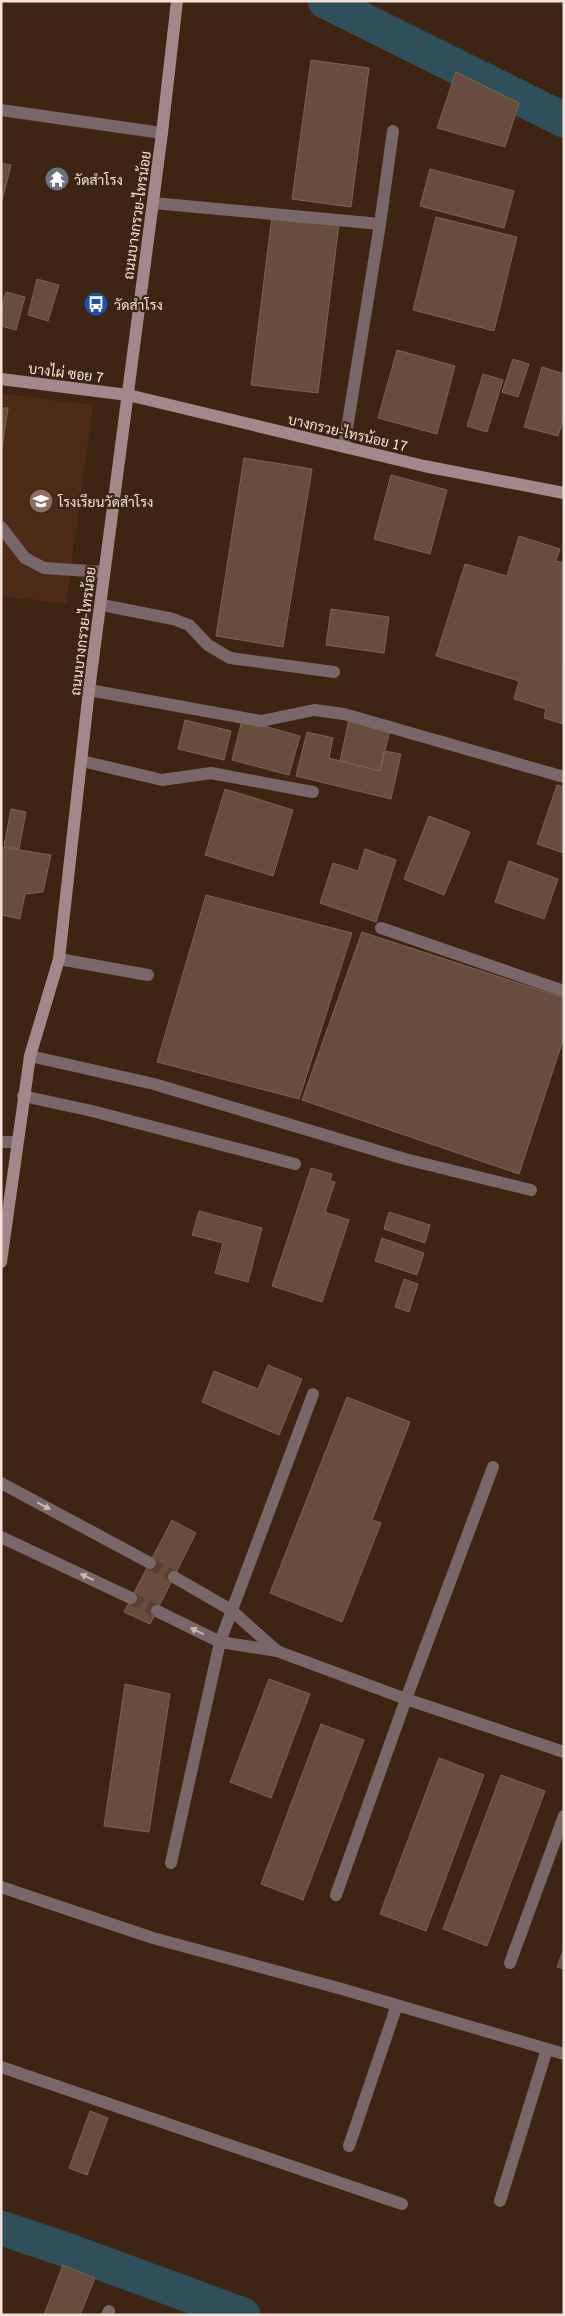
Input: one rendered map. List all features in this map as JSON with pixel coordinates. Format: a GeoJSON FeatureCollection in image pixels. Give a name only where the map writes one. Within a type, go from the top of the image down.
{"type":"FeatureCollection","features":[{"type":"Feature","properties":{"kind":"main road","name":"ถนนบางกรวย-ไทรน้อย"},"geometry":{"type":"LineString","coordinates":[[1,1262],[16,1142],[30,1056],[59,959],[89,690],[102,605],[104,572],[162,133],[176,1]]}},
{"type":"Feature","properties":{"kind":"main road","name":"บางไผ่ ซอย 7"},"geometry":{"type":"LineString","coordinates":[[1,379],[128,395]]}},
{"type":"Feature","properties":{"kind":"main road","name":"บางกรวย-ไทรน้อย 17"},"geometry":{"type":"LineString","coordinates":[[128,395],[424,466],[564,493]]}},
{"type":"Feature","properties":{"kind":"street"},"geometry":{"type":"LineString","coordinates":[[1,110],[162,133]]}},
{"type":"Feature","properties":{"kind":"street"},"geometry":{"type":"LineString","coordinates":[[344,447],[393,131]]}},
{"type":"Feature","properties":{"kind":"street"},"geometry":{"type":"LineString","coordinates":[[153,203],[380,224]]}},
{"type":"Feature","properties":{"kind":"street"},"geometry":{"type":"LineString","coordinates":[[1,527],[25,558],[44,568],[104,572]]}},
{"type":"Feature","properties":{"kind":"street"},"geometry":{"type":"LineString","coordinates":[[102,605],[173,619],[189,625],[208,644],[230,658],[334,672]]}},
{"type":"Feature","properties":{"kind":"street"},"geometry":{"type":"LineString","coordinates":[[89,690],[262,721],[314,710],[344,714],[564,777]]}},
{"type":"Feature","properties":{"kind":"street"},"geometry":{"type":"LineString","coordinates":[[82,762],[162,780],[211,773],[313,792]]}},
{"type":"Feature","properties":{"kind":"street"},"geometry":{"type":"LineString","coordinates":[[381,928],[564,991]]}},
{"type":"Feature","properties":{"kind":"street"},"geometry":{"type":"LineString","coordinates":[[59,959],[148,974]]}},
{"type":"Feature","properties":{"kind":"street"},"geometry":{"type":"LineString","coordinates":[[30,1056],[154,1084],[405,1159],[531,1190]]}},
{"type":"Feature","properties":{"kind":"street"},"geometry":{"type":"LineString","coordinates":[[24,1096],[92,1111],[295,1164]]}},
{"type":"Feature","properties":{"kind":"street"},"geometry":{"type":"LineString","coordinates":[[1,1142],[16,1142]]}},
{"type":"Feature","properties":{"kind":"street"},"geometry":{"type":"LineString","coordinates":[[171,1863],[220,1642],[313,1394]]}},
{"type":"Feature","properties":{"kind":"street"},"geometry":{"type":"LineString","coordinates":[[336,1895],[406,1699],[493,1467]]}},
{"type":"Feature","properties":{"kind":"street"},"geometry":{"type":"LineString","coordinates":[[1,1483],[150,1563]]}},
{"type":"Feature","properties":{"kind":"street"},"geometry":{"type":"LineString","coordinates":[[1,1537],[131,1598]]}},
{"type":"Feature","properties":{"kind":"street"},"geometry":{"type":"LineString","coordinates":[[174,1577],[231,1610],[277,1651]]}},
{"type":"Feature","properties":{"kind":"street"},"geometry":{"type":"LineString","coordinates":[[157,1610],[220,1642],[277,1651],[406,1699],[564,1752]]}},
{"type":"Feature","properties":{"kind":"street"},"geometry":{"type":"LineString","coordinates":[[510,1963],[564,1816]]}},
{"type":"Feature","properties":{"kind":"street"},"geometry":{"type":"LineString","coordinates":[[1,1887],[153,1938],[397,2005],[564,2054]]}},
{"type":"Feature","properties":{"kind":"street"},"geometry":{"type":"LineString","coordinates":[[349,2146],[397,2005]]}},
{"type":"Feature","properties":{"kind":"street"},"geometry":{"type":"LineString","coordinates":[[500,2201],[547,2049]]}},
{"type":"Feature","properties":{"kind":"street"},"geometry":{"type":"LineString","coordinates":[[1,2067],[402,2204]]}},
{"type":"Feature","properties":{"kind":"shaded area","name":"โรงเรียนวัดสำโรง"},"geometry":{"type":"Polygon","coordinates":[[[1,393],[93,405],[66,604],[1,596],[1,393]]]}},
{"type":"Feature","properties":{"kind":"building"},"geometry":{"type":"Polygon","coordinates":[[[311,60],[369,68],[351,207],[292,199],[311,60]]]}},
{"type":"Feature","properties":{"kind":"building"},"geometry":{"type":"Polygon","coordinates":[[[456,72],[519,103],[505,147],[437,128],[456,72]]]}},
{"type":"Feature","properties":{"kind":"building"},"geometry":{"type":"Polygon","coordinates":[[[1,163],[11,165],[1,205],[1,163]]]}},
{"type":"Feature","properties":{"kind":"building"},"geometry":{"type":"Polygon","coordinates":[[[430,169],[514,191],[504,228],[420,206],[430,169]]]}},
{"type":"Feature","properties":{"kind":"building"},"geometry":{"type":"Polygon","coordinates":[[[272,216],[339,224],[318,393],[251,385],[272,216]]]}},
{"type":"Feature","properties":{"kind":"building"},"geometry":{"type":"Polygon","coordinates":[[[436,217],[517,237],[494,331],[413,310],[436,217]]]}},
{"type":"Feature","properties":{"kind":"building"},"geometry":{"type":"Polygon","coordinates":[[[37,279],[59,285],[48,321],[28,315],[37,279]]]}},
{"type":"Feature","properties":{"kind":"building"},"geometry":{"type":"Polygon","coordinates":[[[6,292],[25,297],[16,330],[1,326],[1,310],[6,292]]]}},
{"type":"Feature","properties":{"kind":"building"},"geometry":{"type":"Polygon","coordinates":[[[397,350],[455,366],[437,434],[378,418],[397,350]]]}},
{"type":"Feature","properties":{"kind":"building"},"geometry":{"type":"Polygon","coordinates":[[[513,359],[529,364],[518,397],[502,392],[513,359]]]}},
{"type":"Feature","properties":{"kind":"building"},"geometry":{"type":"Polygon","coordinates":[[[542,367],[564,374],[564,417],[558,436],[524,427],[542,367]]]}},
{"type":"Feature","properties":{"kind":"building"},"geometry":{"type":"Polygon","coordinates":[[[483,374],[503,380],[487,432],[467,426],[483,374]]]}},
{"type":"Feature","properties":{"kind":"building"},"geometry":{"type":"Polygon","coordinates":[[[1,408],[8,408],[1,455],[1,408]]]}},
{"type":"Feature","properties":{"kind":"building"},"geometry":{"type":"Polygon","coordinates":[[[244,458],[312,469],[283,647],[216,636],[244,458]]]}},
{"type":"Feature","properties":{"kind":"building"},"geometry":{"type":"Polygon","coordinates":[[[391,475],[447,490],[430,554],[374,539],[391,475]]]}},
{"type":"Feature","properties":{"kind":"building"},"geometry":{"type":"Polygon","coordinates":[[[519,536],[560,549],[556,561],[564,563],[563,724],[544,718],[546,709],[514,699],[519,681],[436,656],[465,564],[507,576],[519,536]]]}},
{"type":"Feature","properties":{"kind":"building"},"geometry":{"type":"Polygon","coordinates":[[[331,609],[389,617],[384,653],[326,645],[331,609]]]}},
{"type":"Feature","properties":{"kind":"building"},"geometry":{"type":"Polygon","coordinates":[[[349,719],[390,730],[380,771],[340,761],[349,719]]]}},
{"type":"Feature","properties":{"kind":"building"},"geometry":{"type":"Polygon","coordinates":[[[185,720],[231,731],[224,760],[178,749],[185,720]]]}},
{"type":"Feature","properties":{"kind":"building"},"geometry":{"type":"Polygon","coordinates":[[[242,720],[300,736],[289,775],[232,760],[242,720]]]}},
{"type":"Feature","properties":{"kind":"building"},"geometry":{"type":"Polygon","coordinates":[[[307,732],[333,738],[329,758],[380,771],[384,751],[401,754],[391,799],[296,776],[307,732]]]}},
{"type":"Feature","properties":{"kind":"building"},"geometry":{"type":"Polygon","coordinates":[[[557,785],[564,787],[564,853],[537,844],[557,785]]]}},
{"type":"Feature","properties":{"kind":"building"},"geometry":{"type":"Polygon","coordinates":[[[225,789],[293,810],[273,876],[205,855],[225,789]]]}},
{"type":"Feature","properties":{"kind":"building"},"geometry":{"type":"Polygon","coordinates":[[[11,809],[26,812],[19,849],[4,846],[11,809]]]}},
{"type":"Feature","properties":{"kind":"building"},"geometry":{"type":"Polygon","coordinates":[[[429,816],[470,832],[444,895],[404,879],[429,816]]]}},
{"type":"Feature","properties":{"kind":"building"},"geometry":{"type":"Polygon","coordinates":[[[1,847],[51,855],[43,892],[25,894],[20,919],[2,915],[1,919],[1,847]]]}},
{"type":"Feature","properties":{"kind":"building"},"geometry":{"type":"Polygon","coordinates":[[[365,849],[396,860],[376,922],[320,903],[333,863],[358,871],[365,849]]]}},
{"type":"Feature","properties":{"kind":"building"},"geometry":{"type":"Polygon","coordinates":[[[509,861],[558,879],[544,919],[495,902],[509,861]]]}},
{"type":"Feature","properties":{"kind":"building"},"geometry":{"type":"Polygon","coordinates":[[[206,895],[352,933],[299,1099],[157,1062],[206,895]]]}},
{"type":"Feature","properties":{"kind":"building"},"geometry":{"type":"Polygon","coordinates":[[[362,932],[564,998],[564,1037],[519,1174],[302,1100],[362,932]]]}},
{"type":"Feature","properties":{"kind":"building"},"geometry":{"type":"Polygon","coordinates":[[[311,1168],[332,1174],[330,1181],[335,1182],[325,1212],[349,1220],[322,1302],[272,1286],[311,1168]]]}},
{"type":"Feature","properties":{"kind":"building"},"geometry":{"type":"Polygon","coordinates":[[[199,1211],[262,1228],[248,1282],[215,1273],[223,1243],[192,1235],[199,1211]]]}},
{"type":"Feature","properties":{"kind":"building"},"geometry":{"type":"Polygon","coordinates":[[[389,1212],[430,1225],[425,1243],[384,1229],[389,1212]]]}},
{"type":"Feature","properties":{"kind":"building"},"geometry":{"type":"Polygon","coordinates":[[[382,1238],[424,1253],[417,1275],[375,1261],[382,1238]]]}},
{"type":"Feature","properties":{"kind":"building"},"geometry":{"type":"Polygon","coordinates":[[[404,1279],[418,1284],[409,1312],[395,1307],[404,1279]]]}},
{"type":"Feature","properties":{"kind":"building"},"geometry":{"type":"Polygon","coordinates":[[[268,1365],[302,1379],[279,1435],[202,1402],[214,1371],[258,1389],[268,1365]]]}},
{"type":"Feature","properties":{"kind":"building"},"geometry":{"type":"Polygon","coordinates":[[[347,1397],[410,1422],[372,1520],[381,1523],[342,1622],[270,1593],[347,1397]]]}},
{"type":"Feature","properties":{"kind":"building"},"geometry":{"type":"Polygon","coordinates":[[[172,1520],[196,1533],[150,1624],[124,1612],[172,1520]]]}},
{"type":"Feature","properties":{"kind":"building"},"geometry":{"type":"Polygon","coordinates":[[[269,1679],[310,1694],[271,1798],[230,1782],[269,1679]]]}},
{"type":"Feature","properties":{"kind":"building"},"geometry":{"type":"Polygon","coordinates":[[[125,1684],[170,1694],[149,1832],[104,1826],[125,1684]]]}},
{"type":"Feature","properties":{"kind":"building"},"geometry":{"type":"Polygon","coordinates":[[[321,1724],[364,1740],[303,1900],[261,1884],[321,1724]]]}},
{"type":"Feature","properties":{"kind":"building"},"geometry":{"type":"Polygon","coordinates":[[[439,1758],[484,1775],[426,1931],[380,1914],[439,1758]]]}},
{"type":"Feature","properties":{"kind":"building"},"geometry":{"type":"Polygon","coordinates":[[[501,1775],[545,1791],[487,1946],[443,1929],[501,1775]]]}},
{"type":"Feature","properties":{"kind":"building"},"geometry":{"type":"Polygon","coordinates":[[[564,1948],[564,1969],[557,1967],[564,1948]]]}},
{"type":"Feature","properties":{"kind":"building"},"geometry":{"type":"Polygon","coordinates":[[[90,2111],[108,2118],[87,2175],[69,2168],[90,2111]]]}},
{"type":"Feature","properties":{"kind":"building"},"geometry":{"type":"Polygon","coordinates":[[[63,2265],[95,2278],[80,2315],[44,2315],[63,2265]]]}},
{"type":"Feature","properties":{"kind":"waterway"},"geometry":{"type":"LineString","coordinates":[[325,1],[564,120]]}},
{"type":"Feature","properties":{"kind":"waterway"},"geometry":{"type":"LineString","coordinates":[[1,2228],[243,2315]]}},
{"type":"Feature","properties":{"kind":"tunnel"},"geometry":{"type":"LineString","coordinates":[[150,1563],[174,1577]]}},
{"type":"Feature","properties":{"kind":"tunnel"},"geometry":{"type":"LineString","coordinates":[[131,1598],[157,1611]]}},
{"type":"Feature","properties":{"kind":"place","name":"วัดสําโรง"},"geometry":{"type":"Point","coordinates":[57,179]}},
{"type":"Feature","properties":{"kind":"place","name":"วัดสำโรง"},"geometry":{"type":"Point","coordinates":[96,304]}},
{"type":"Feature","properties":{"kind":"place","name":"โรงเรียนวัดสำโรง"},"geometry":{"type":"Point","coordinates":[41,501]}}]}
